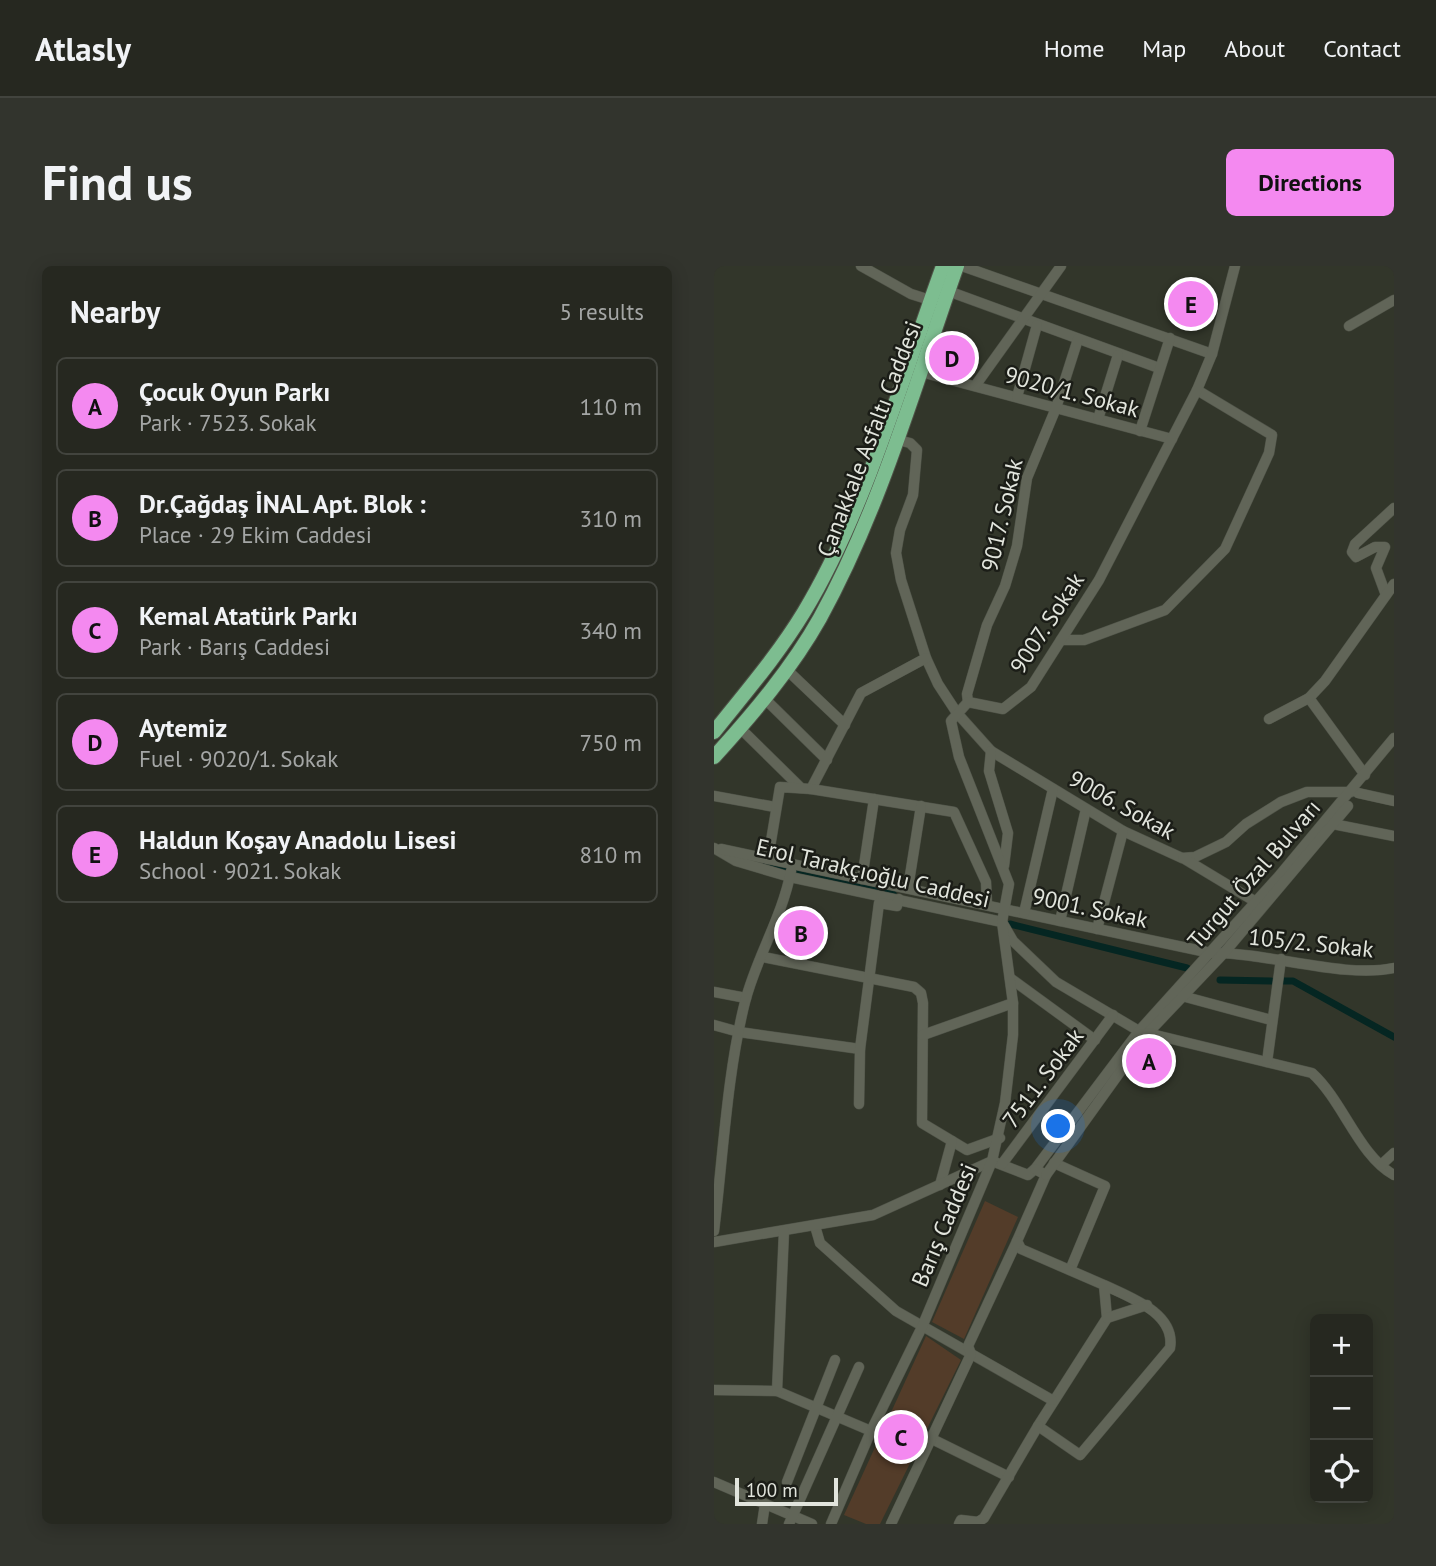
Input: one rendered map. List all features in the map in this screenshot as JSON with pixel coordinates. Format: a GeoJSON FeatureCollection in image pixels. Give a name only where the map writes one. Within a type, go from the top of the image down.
{"type":"FeatureCollection","features":[{"type":"Feature","properties":{"kind":"highway","name":"Çanakkale Asfaltı Caddesi"},"geometry":{"type":"LineString","coordinates":[[714,732],[765,668],[804,612],[836,551],[868,473],[943,266]]}},
{"type":"Feature","properties":{"kind":"highway","name":"Çanakkale Asfaltı Caddesi"},"geometry":{"type":"LineString","coordinates":[[714,757],[765,699],[786,669],[819,619],[852,556],[898,440],[957,266]]}},
{"type":"Feature","properties":{"kind":"street"},"geometry":{"type":"LineString","coordinates":[[861,266],[911,294],[930,300]]}},
{"type":"Feature","properties":{"kind":"street"},"geometry":{"type":"LineString","coordinates":[[962,266],[1212,354]]}},
{"type":"Feature","properties":{"kind":"street"},"geometry":{"type":"LineString","coordinates":[[975,386],[1061,266]]}},
{"type":"Feature","properties":{"kind":"street","name":"9007. Sokak"},"geometry":{"type":"LineString","coordinates":[[968,702],[1003,709],[1013,704],[1031,687],[1099,580],[1197,390],[1212,354],[1235,266]]}},
{"type":"Feature","properties":{"kind":"street"},"geometry":{"type":"LineString","coordinates":[[948,291],[1037,326],[1159,368]]}},
{"type":"Feature","properties":{"kind":"street"},"geometry":{"type":"LineString","coordinates":[[1349,326],[1394,300]]}},
{"type":"Feature","properties":{"kind":"street"},"geometry":{"type":"LineString","coordinates":[[1017,397],[1037,326]]}},
{"type":"Feature","properties":{"kind":"street"},"geometry":{"type":"LineString","coordinates":[[1140,431],[1170,338]]}},
{"type":"Feature","properties":{"kind":"street","name":"9017. Sokak"},"geometry":{"type":"LineString","coordinates":[[968,702],[967,694],[986,625],[1005,586],[1017,546],[1027,478],[1056,408],[1078,339]]}},
{"type":"Feature","properties":{"kind":"street"},"geometry":{"type":"LineString","coordinates":[[1098,419],[1118,355]]}},
{"type":"Feature","properties":{"kind":"street","name":"9020/1. Sokak"},"geometry":{"type":"LineString","coordinates":[[921,372],[1172,439]]}},
{"type":"Feature","properties":{"kind":"street"},"geometry":{"type":"LineString","coordinates":[[1061,640],[1084,640],[1165,610],[1225,549],[1269,453],[1272,435],[1197,390]]}},
{"type":"Feature","properties":{"kind":"street","name":"9006. Sokak"},"geometry":{"type":"LineString","coordinates":[[898,440],[910,443],[917,450],[913,495],[900,530],[896,553],[909,610],[938,684],[957,713],[992,751],[1123,831],[1182,858],[1195,857],[1226,842],[1246,824],[1281,802],[1307,792],[1355,793],[1394,801]]}},
{"type":"Feature","properties":{"kind":"street"},"geometry":{"type":"LineString","coordinates":[[1387,596],[1376,568],[1385,547],[1375,547],[1356,557],[1352,552],[1355,544],[1394,508]]}},
{"type":"Feature","properties":{"kind":"street"},"geometry":{"type":"LineString","coordinates":[[1269,719],[1309,698],[1357,640],[1394,584]]}},
{"type":"Feature","properties":{"kind":"street"},"geometry":{"type":"LineString","coordinates":[[806,789],[827,760],[861,693],[926,657]]}},
{"type":"Feature","properties":{"kind":"street"},"geometry":{"type":"LineString","coordinates":[[786,669],[845,725]]}},
{"type":"Feature","properties":{"kind":"street"},"geometry":{"type":"LineString","coordinates":[[1309,698],[1365,775]]}},
{"type":"Feature","properties":{"kind":"street"},"geometry":{"type":"LineString","coordinates":[[765,699],[827,760]]}},
{"type":"Feature","properties":{"kind":"street"},"geometry":{"type":"LineString","coordinates":[[968,702],[951,721],[951,730],[1009,884],[1002,922]]}},
{"type":"Feature","properties":{"kind":"street"},"geometry":{"type":"LineString","coordinates":[[740,729],[806,789]]}},
{"type":"Feature","properties":{"kind":"street","name":"Turgut Özal Bulvarı"},"geometry":{"type":"LineString","coordinates":[[1144,1032],[1224,953],[1333,824],[1365,775],[1394,738]]}},
{"type":"Feature","properties":{"kind":"street"},"geometry":{"type":"LineString","coordinates":[[992,751],[989,771],[1008,832],[1004,869]]}},
{"type":"Feature","properties":{"kind":"street","name":"Turgut Özal Bulvarı"},"geometry":{"type":"LineString","coordinates":[[1144,1032],[1256,901],[1392,753]]}},
{"type":"Feature","properties":{"kind":"street"},"geometry":{"type":"LineString","coordinates":[[768,859],[780,788],[806,789],[954,812],[986,882],[987,905]]}},
{"type":"Feature","properties":{"kind":"street"},"geometry":{"type":"LineString","coordinates":[[1024,913],[1053,789]]}},
{"type":"Feature","properties":{"kind":"street"},"geometry":{"type":"LineString","coordinates":[[714,796],[775,807]]}},
{"type":"Feature","properties":{"kind":"street"},"geometry":{"type":"LineString","coordinates":[[862,879],[874,799]]}},
{"type":"Feature","properties":{"kind":"street"},"geometry":{"type":"LineString","coordinates":[[908,888],[920,806]]}},
{"type":"Feature","properties":{"kind":"street"},"geometry":{"type":"LineString","coordinates":[[1060,921],[1086,809]]}},
{"type":"Feature","properties":{"kind":"street"},"geometry":{"type":"LineString","coordinates":[[1333,824],[1394,836]]}},
{"type":"Feature","properties":{"kind":"street"},"geometry":{"type":"LineString","coordinates":[[1097,929],[1123,831]]}},
{"type":"Feature","properties":{"kind":"street","name":"9001. Sokak"},"geometry":{"type":"LineString","coordinates":[[714,847],[1211,953],[1224,953]]}},
{"type":"Feature","properties":{"kind":"street","name":"Erol Tarakçıoğlu Caddesi"},"geometry":{"type":"LineString","coordinates":[[714,847],[736,860],[790,877],[1002,922],[1013,941],[1056,982],[1144,1032],[1312,1073],[1330,1089],[1349,1122],[1381,1165],[1394,1175]]}},
{"type":"Feature","properties":{"kind":"street"},"geometry":{"type":"LineString","coordinates":[[1182,858],[1256,901]]}},
{"type":"Feature","properties":{"kind":"street"},"geometry":{"type":"LineString","coordinates":[[714,1231],[739,1032],[746,998],[788,892],[793,864]]}},
{"type":"Feature","properties":{"kind":"street"},"geometry":{"type":"LineString","coordinates":[[859,1104],[860,1049],[879,904],[897,906],[899,899]]}},
{"type":"Feature","properties":{"kind":"street","name":"Barış Caddesi"},"geometry":{"type":"LineString","coordinates":[[831,1524],[871,1431],[997,1163],[1011,1058],[1013,1003],[1002,922]]}},
{"type":"Feature","properties":{"kind":"street","name":"105/2. Sokak"},"geometry":{"type":"LineString","coordinates":[[1224,953],[1366,971],[1394,968]]}},
{"type":"Feature","properties":{"kind":"street"},"geometry":{"type":"LineString","coordinates":[[763,957],[914,987],[921,993],[922,1124],[967,1150],[1000,1138]]}},
{"type":"Feature","properties":{"kind":"street"},"geometry":{"type":"LineString","coordinates":[[1267,1062],[1281,959]]}},
{"type":"Feature","properties":{"kind":"street"},"geometry":{"type":"LineString","coordinates":[[1010,978],[1095,1040]]}},
{"type":"Feature","properties":{"kind":"street"},"geometry":{"type":"LineString","coordinates":[[714,992],[746,998]]}},
{"type":"Feature","properties":{"kind":"street"},"geometry":{"type":"LineString","coordinates":[[1182,996],[1271,1020]]}},
{"type":"Feature","properties":{"kind":"street"},"geometry":{"type":"LineString","coordinates":[[923,1035],[1013,1003]]}},
{"type":"Feature","properties":{"kind":"street","name":"7511. Sokak"},"geometry":{"type":"LineString","coordinates":[[997,1163],[1114,1015]]}},
{"type":"Feature","properties":{"kind":"street"},"geometry":{"type":"LineString","coordinates":[[714,1026],[860,1049]]}},
{"type":"Feature","properties":{"kind":"street"},"geometry":{"type":"LineString","coordinates":[[891,1524],[971,1354],[968,1346],[1046,1175],[1144,1032]]}},
{"type":"Feature","properties":{"kind":"street"},"geometry":{"type":"LineString","coordinates":[[714,1242],[873,1215],[997,1163],[1028,1175],[1144,1032]]}},
{"type":"Feature","properties":{"kind":"street"},"geometry":{"type":"LineString","coordinates":[[940,1185],[952,1141]]}},
{"type":"Feature","properties":{"kind":"street"},"geometry":{"type":"LineString","coordinates":[[1381,1165],[1394,1153]]}},
{"type":"Feature","properties":{"kind":"street"},"geometry":{"type":"LineString","coordinates":[[1054,1163],[1104,1186],[1070,1270]]}},
{"type":"Feature","properties":{"kind":"street"},"geometry":{"type":"LineString","coordinates":[[1035,1169],[1046,1175]]}},
{"type":"Feature","properties":{"kind":"street"},"geometry":{"type":"LineString","coordinates":[[815,1226],[820,1243],[867,1282],[885,1303],[922,1327],[1052,1400]]}},
{"type":"Feature","properties":{"kind":"street"},"geometry":{"type":"LineString","coordinates":[[777,1391],[784,1231]]}},
{"type":"Feature","properties":{"kind":"street"},"geometry":{"type":"LineString","coordinates":[[1017,1241],[1021,1249],[1147,1305],[1163,1322],[1172,1339],[1170,1348],[1080,1455],[1038,1426]]}},
{"type":"Feature","properties":{"kind":"street"},"geometry":{"type":"LineString","coordinates":[[1104,1285],[1107,1318]]}},
{"type":"Feature","properties":{"kind":"street"},"geometry":{"type":"LineString","coordinates":[[959,1524],[961,1520],[978,1522],[984,1518],[1052,1400],[1107,1318],[1123,1310],[1147,1305]]}},
{"type":"Feature","properties":{"kind":"street"},"geometry":{"type":"LineString","coordinates":[[786,1482],[835,1360]]}},
{"type":"Feature","properties":{"kind":"street"},"geometry":{"type":"LineString","coordinates":[[791,1520],[859,1367]]}},
{"type":"Feature","properties":{"kind":"street"},"geometry":{"type":"LineString","coordinates":[[714,1390],[777,1391],[871,1431]]}},
{"type":"Feature","properties":{"kind":"street"},"geometry":{"type":"LineString","coordinates":[[932,1439],[1009,1477]]}},
{"type":"Feature","properties":{"kind":"street"},"geometry":{"type":"LineString","coordinates":[[714,1482],[765,1504],[791,1520],[812,1524]]}},
{"type":"Feature","properties":{"kind":"street"},"geometry":{"type":"LineString","coordinates":[[762,1524],[765,1504]]}},
{"type":"Feature","properties":{"kind":"shaded area"},"geometry":{"type":"Polygon","coordinates":[[[985,1201],[1018,1217],[964,1339],[932,1322],[985,1201]]]}},
{"type":"Feature","properties":{"kind":"shaded area"},"geometry":{"type":"Polygon","coordinates":[[[926,1336],[961,1360],[880,1524],[866,1524],[844,1515],[926,1336]]]}},
{"type":"Feature","properties":{"kind":"waterway"},"geometry":{"type":"LineString","coordinates":[[765,863],[785,868]]}},
{"type":"Feature","properties":{"kind":"waterway"},"geometry":{"type":"LineString","coordinates":[[797,871],[893,894]]}},
{"type":"Feature","properties":{"kind":"waterway"},"geometry":{"type":"LineString","coordinates":[[1010,924],[1187,968]]}},
{"type":"Feature","properties":{"kind":"waterway"},"geometry":{"type":"LineString","coordinates":[[1220,980],[1271,981]]}},
{"type":"Feature","properties":{"kind":"waterway"},"geometry":{"type":"LineString","coordinates":[[1284,981],[1293,981],[1394,1037]]}},
{"type":"Feature","properties":{"kind":"place","name":"Haldun Koşay Anadolu Lisesi"},"geometry":{"type":"Point","coordinates":[1191,304]}},
{"type":"Feature","properties":{"kind":"place","name":"Aytemiz"},"geometry":{"type":"Point","coordinates":[952,358]}},
{"type":"Feature","properties":{"kind":"place","name":"Dr.Çağdaş İNAL Apt. Blok :"},"geometry":{"type":"Point","coordinates":[801,933]}},
{"type":"Feature","properties":{"kind":"place","name":"Çocuk Oyun Parkı"},"geometry":{"type":"Point","coordinates":[1149,1061]}},
{"type":"Feature","properties":{"kind":"place","name":"Kemal Atatürk Parkı"},"geometry":{"type":"Point","coordinates":[901,1437]}}]}
